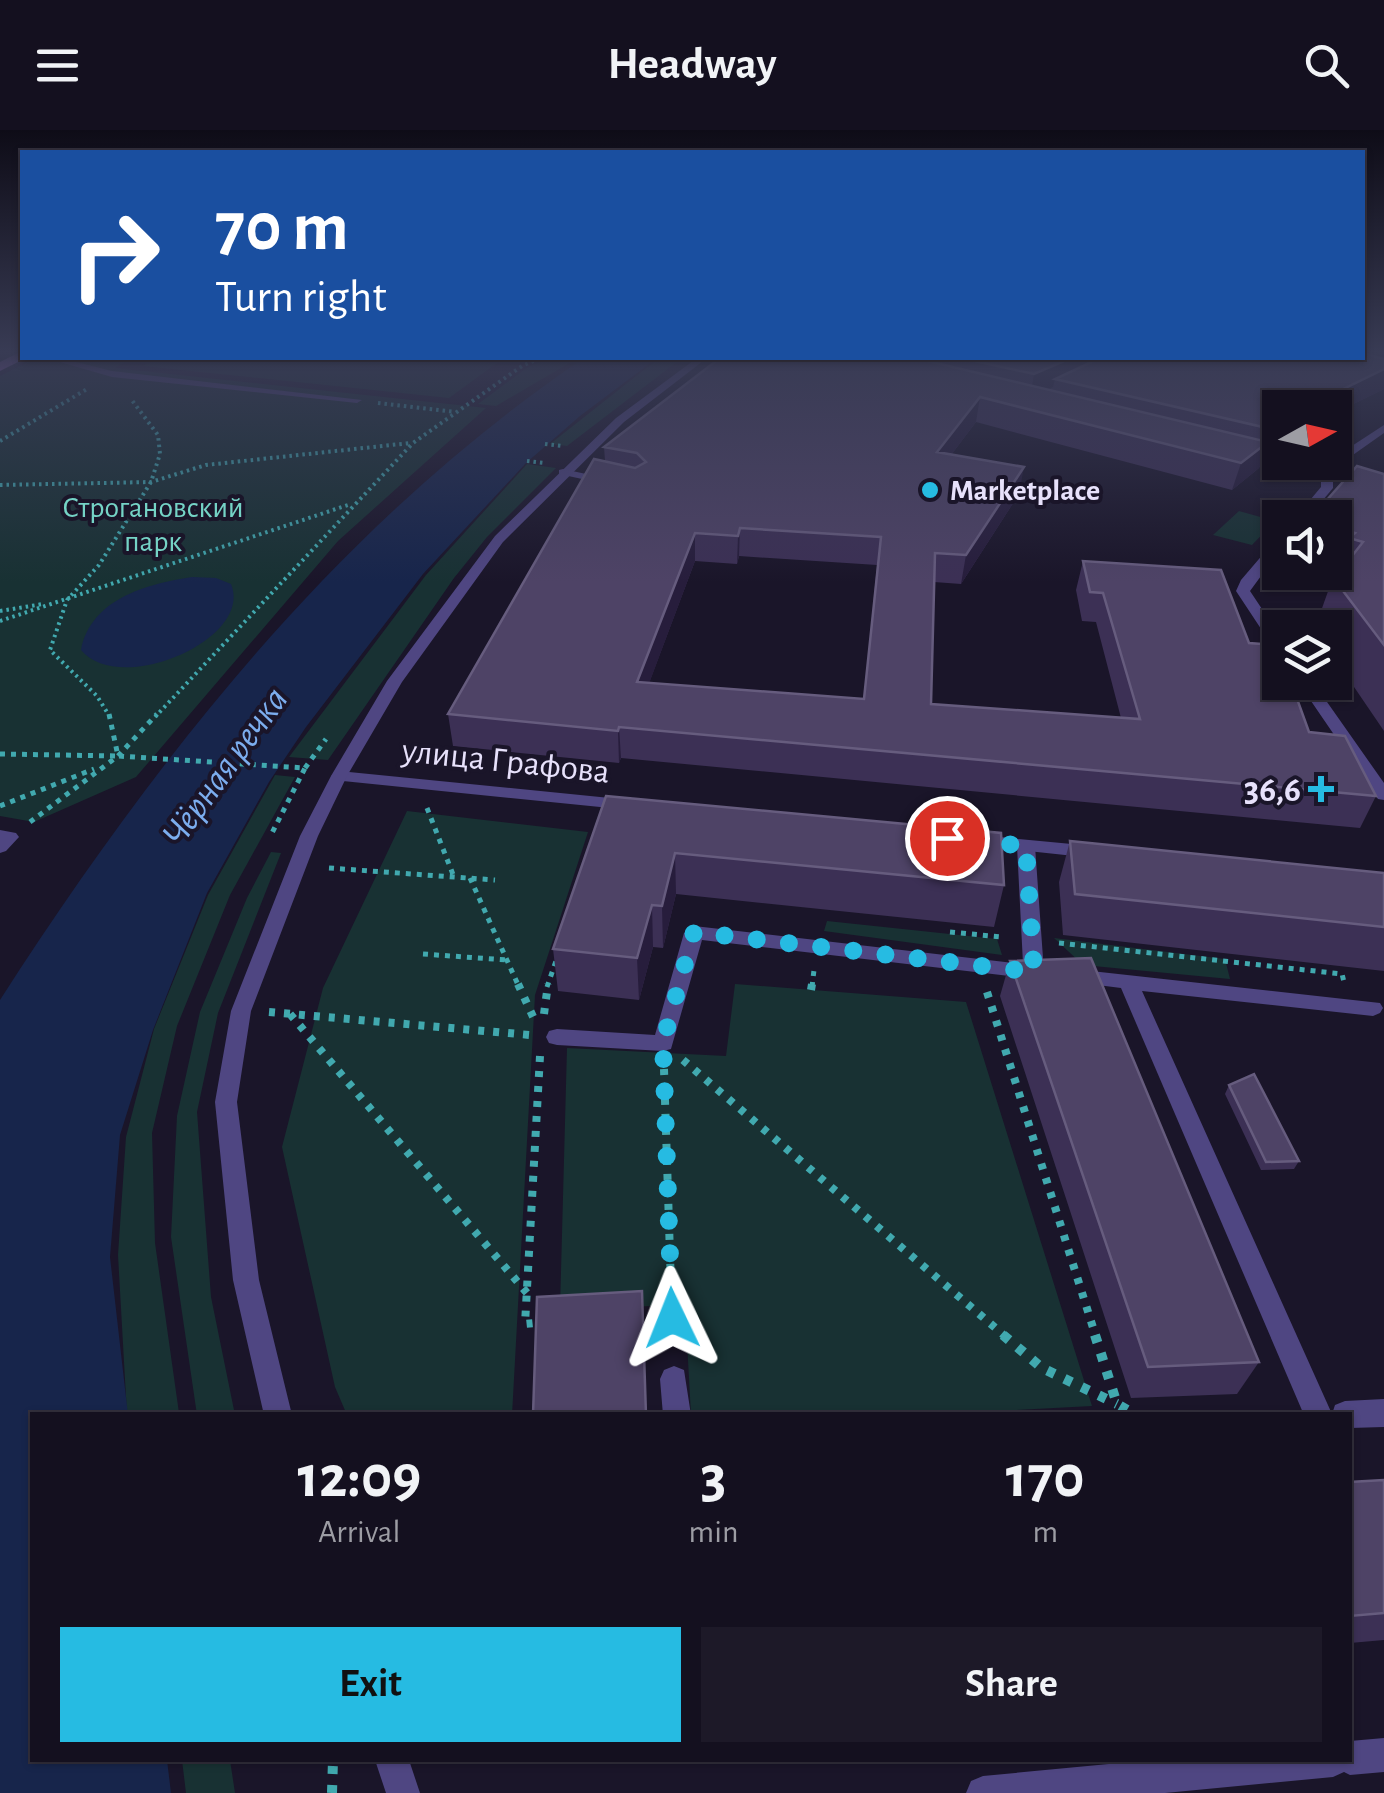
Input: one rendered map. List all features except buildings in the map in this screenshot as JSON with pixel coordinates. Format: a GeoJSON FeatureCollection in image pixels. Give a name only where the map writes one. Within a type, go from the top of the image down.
{"type":"FeatureCollection","features":[{"type":"Feature","properties":{"kind":"street"},"geometry":{"type":"LineString","coordinates":[[277,1412],[246,1280],[226,1102],[241,1010],[309,836],[338,776],[395,682],[453,596],[499,539],[612,428]]}},
{"type":"Feature","properties":{"kind":"street"},"geometry":{"type":"LineString","coordinates":[[1352,450],[1384,428]]}},
{"type":"Feature","properties":{"kind":"street"},"geometry":{"type":"LineString","coordinates":[[1222,451],[1262,461]]}},
{"type":"Feature","properties":{"kind":"street"},"geometry":{"type":"LineString","coordinates":[[563,472],[619,483]]}},
{"type":"Feature","properties":{"kind":"street"},"geometry":{"type":"LineString","coordinates":[[1327,480],[1318,498],[1327,500]]}},
{"type":"Feature","properties":{"kind":"street"},"geometry":{"type":"LineString","coordinates":[[1262,564],[1244,591],[1262,620]]}},
{"type":"Feature","properties":{"kind":"street"},"geometry":{"type":"LineString","coordinates":[[1318,700],[1384,795]]}},
{"type":"Feature","properties":{"kind":"street","name":"улица Графова"},"geometry":{"type":"LineString","coordinates":[[338,776],[651,808]]}},
{"type":"Feature","properties":{"kind":"street"},"geometry":{"type":"LineString","coordinates":[[966,840],[1105,853]]}},
{"type":"Feature","properties":{"kind":"street"},"geometry":{"type":"LineString","coordinates":[[1026,846],[1034,972]]}},
{"type":"Feature","properties":{"kind":"street"},"geometry":{"type":"LineString","coordinates":[[549,1036],[663,1042],[694,932],[1380,1013]]}},
{"type":"Feature","properties":{"kind":"street"},"geometry":{"type":"LineString","coordinates":[[1128,982],[1317,1412]]}},
{"type":"Feature","properties":{"kind":"street"},"geometry":{"type":"LineString","coordinates":[[674,1380],[677,1412]]}},
{"type":"Feature","properties":{"kind":"street"},"geometry":{"type":"LineString","coordinates":[[1352,1415],[1384,1413]]}},
{"type":"Feature","properties":{"kind":"street"},"geometry":{"type":"LineString","coordinates":[[1352,1758],[1384,1755]]}},
{"type":"Feature","properties":{"kind":"street"},"geometry":{"type":"LineString","coordinates":[[393,1762],[404,1793]]}},
{"type":"Feature","properties":{"kind":"street"},"geometry":{"type":"LineString","coordinates":[[984,1793],[1049,1790],[1310,1762]]}},
{"type":"Feature","properties":{"kind":"path"},"geometry":{"type":"LineString","coordinates":[[0,442],[24,428]]}},
{"type":"Feature","properties":{"kind":"path"},"geometry":{"type":"LineString","coordinates":[[118,756],[118,730],[108,708],[50,650],[67,600],[99,565],[151,482],[160,454],[158,434],[153,428]]}},
{"type":"Feature","properties":{"kind":"path"},"geometry":{"type":"LineString","coordinates":[[3,840],[118,756],[352,504],[412,443],[433,428]]}},
{"type":"Feature","properties":{"kind":"path"},"geometry":{"type":"LineString","coordinates":[[0,485],[151,482],[206,464],[412,443]]}},
{"type":"Feature","properties":{"kind":"path"},"geometry":{"type":"LineString","coordinates":[[0,622],[352,504]]}},
{"type":"Feature","properties":{"kind":"path"},"geometry":{"type":"LineString","coordinates":[[0,611],[67,600]]}},
{"type":"Feature","properties":{"kind":"path"},"geometry":{"type":"LineString","coordinates":[[0,754],[118,756],[305,768],[272,833]]}},
{"type":"Feature","properties":{"kind":"path"},"geometry":{"type":"LineString","coordinates":[[0,806],[104,765]]}},
{"type":"Feature","properties":{"kind":"path"},"geometry":{"type":"LineString","coordinates":[[424,800],[454,877]]}},
{"type":"Feature","properties":{"kind":"path"},"geometry":{"type":"LineString","coordinates":[[329,868],[495,880]]}},
{"type":"Feature","properties":{"kind":"path"},"geometry":{"type":"LineString","coordinates":[[470,878],[507,960],[549,1036]]}},
{"type":"Feature","properties":{"kind":"path"},"geometry":{"type":"LineString","coordinates":[[562,940],[546,991],[549,1036],[525,1324],[563,1322]]}},
{"type":"Feature","properties":{"kind":"path"},"geometry":{"type":"LineString","coordinates":[[424,954],[507,960]]}},
{"type":"Feature","properties":{"kind":"path"},"geometry":{"type":"LineString","coordinates":[[979,966],[1117,1404]]}},
{"type":"Feature","properties":{"kind":"path"},"geometry":{"type":"LineString","coordinates":[[241,1010],[549,1036]]}},
{"type":"Feature","properties":{"kind":"path"},"geometry":{"type":"LineString","coordinates":[[290,1014],[527,1294]]}},
{"type":"Feature","properties":{"kind":"path"},"geometry":{"type":"LineString","coordinates":[[663,1042],[674,1380]]}},
{"type":"Feature","properties":{"kind":"path"},"geometry":{"type":"LineString","coordinates":[[663,1042],[1042,1368],[1131,1412]]}},
{"type":"Feature","properties":{"kind":"path"},"geometry":{"type":"LineString","coordinates":[[617,1320],[672,1318]]}},
{"type":"Feature","properties":{"kind":"path"},"geometry":{"type":"LineString","coordinates":[[332,1793],[333,1762]]}},
{"type":"Feature","properties":{"kind":"green space","name":"Строгановский парк"},"geometry":{"type":"Polygon","coordinates":[[[0,428],[464,428],[338,541],[136,777],[34,822],[0,816],[0,428]]]}},
{"type":"Feature","properties":{"kind":"green space"},"geometry":{"type":"Polygon","coordinates":[[[571,428],[591,428],[567,446],[550,444],[571,428]]]}},
{"type":"Feature","properties":{"kind":"green space"},"geometry":{"type":"Polygon","coordinates":[[[527,464],[556,468],[487,537],[454,578],[328,760],[289,757],[426,575],[527,464]]]}},
{"type":"Feature","properties":{"kind":"green space"},"geometry":{"type":"Polygon","coordinates":[[[1239,511],[1262,517],[1262,535],[1252,545],[1213,535],[1239,511]]]}},
{"type":"Feature","properties":{"kind":"green space"},"geometry":{"type":"Polygon","coordinates":[[[275,775],[295,777],[230,895],[177,1026],[152,1133],[155,1243],[179,1412],[127,1412],[118,1255],[126,1137],[154,1029],[208,895],[275,775]]]}},
{"type":"Feature","properties":{"kind":"green space"},"geometry":{"type":"Polygon","coordinates":[[[407,811],[588,832],[535,995],[512,1412],[346,1412],[335,1387],[282,1147],[323,988],[407,811]]]}},
{"type":"Feature","properties":{"kind":"green space"},"geometry":{"type":"Polygon","coordinates":[[[271,852],[281,853],[218,1013],[197,1112],[211,1297],[234,1412],[197,1412],[171,1237],[177,1116],[200,1012],[247,898],[271,852]]]}},
{"type":"Feature","properties":{"kind":"green space"},"geometry":{"type":"Polygon","coordinates":[[[827,921],[997,939],[1002,955],[824,931],[827,921]]]}},
{"type":"Feature","properties":{"kind":"green space"},"geometry":{"type":"Polygon","coordinates":[[[1054,938],[1225,959],[1230,979],[1083,965],[1054,938]]]}},
{"type":"Feature","properties":{"kind":"green space"},"geometry":{"type":"Polygon","coordinates":[[[735,984],[966,1002],[1092,1406],[979,1412],[691,1412],[685,1305],[560,1309],[567,1048],[726,1056],[735,984]]]}},
{"type":"Feature","properties":{"kind":"green space"},"geometry":{"type":"Polygon","coordinates":[[[182,1762],[230,1762],[235,1793],[186,1793],[182,1762]]]}},
{"type":"Feature","properties":{"kind":"water","name":"Чёрная речка"},"geometry":{"type":"Polygon","coordinates":[[[490,428],[567,428],[526,463],[423,574],[306,727],[269,782],[207,893],[153,1030],[120,1135],[110,1257],[128,1412],[30,1412],[30,1762],[167,1762],[171,1793],[0,1793],[0,1000],[123,820],[190,733],[334,569],[412,493],[490,428]]]}},
{"type":"Feature","properties":{"kind":"water"},"geometry":{"type":"Polygon","coordinates":[[[192,577],[216,578],[231,584],[233,605],[223,624],[204,641],[152,664],[124,667],[100,663],[81,650],[96,618],[108,606],[139,590],[192,577]]]}},
{"type":"Feature","properties":{"kind":"place","name":"Marketplace"},"geometry":{"type":"Point","coordinates":[930,490]}},
{"type":"Feature","properties":{"kind":"place","name":"36,6"},"geometry":{"type":"Point","coordinates":[1321,789]}},
{"type":"Feature","properties":{"kind":"route"},"geometry":{"type":"LineString","coordinates":[[672,1318],[663,1042],[694,932],[1034,972],[1026,846],[947,838]]}}]}
